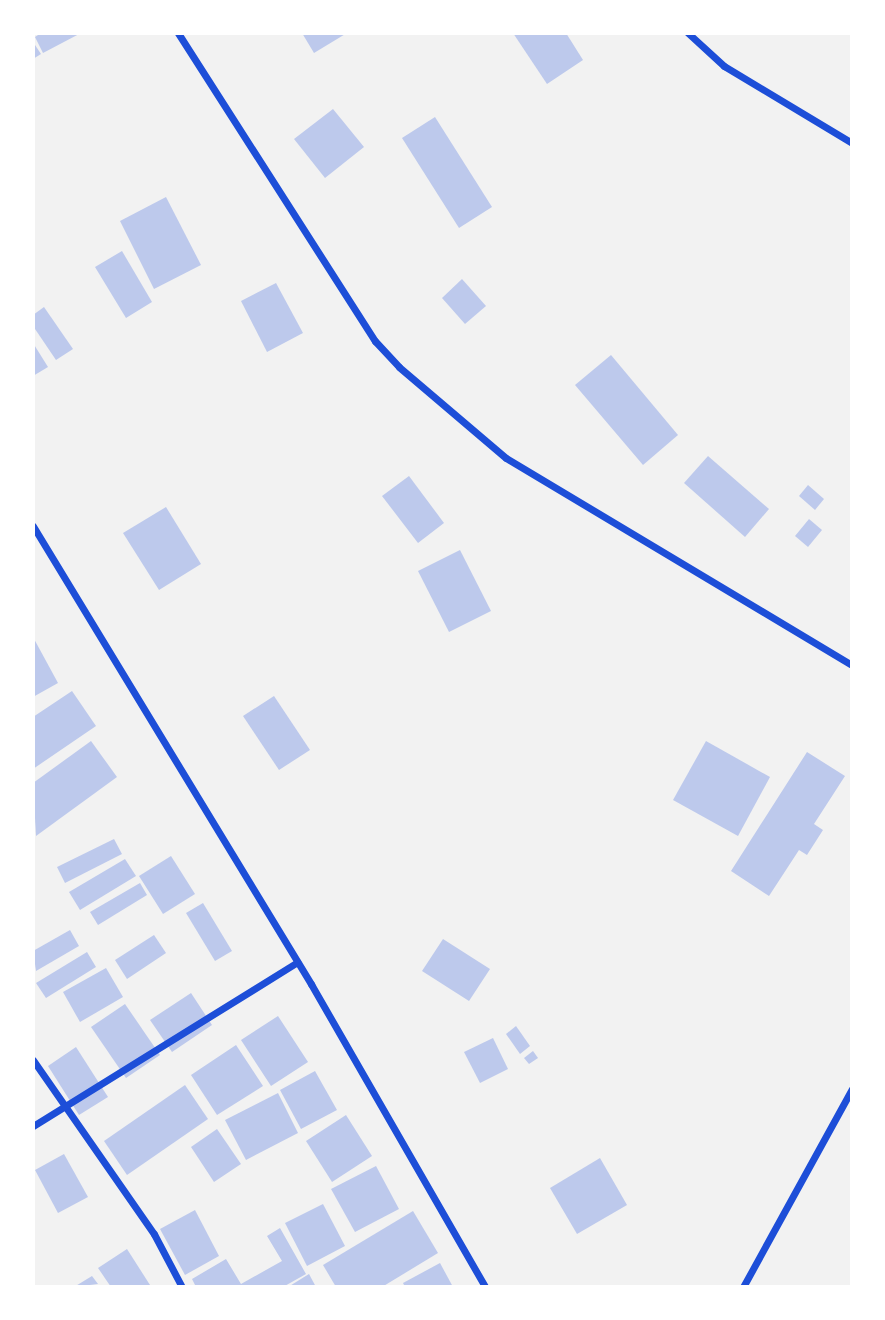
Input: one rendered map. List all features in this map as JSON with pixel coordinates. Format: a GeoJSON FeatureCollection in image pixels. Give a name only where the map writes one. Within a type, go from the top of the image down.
{"type":"FeatureCollection","features":[{"type":"Feature","properties":{"kind":"street"},"geometry":{"type":"LineString","coordinates":[[178,33],[374,341],[399,367],[506,457],[852,665]]}},
{"type":"Feature","properties":{"kind":"street"},"geometry":{"type":"LineString","coordinates":[[688,33],[724,66],[852,143]]}},
{"type":"Feature","properties":{"kind":"street"},"geometry":{"type":"LineString","coordinates":[[33,526],[296,962],[485,1287]]}},
{"type":"Feature","properties":{"kind":"street"},"geometry":{"type":"LineString","coordinates":[[33,1126],[296,962]]}},
{"type":"Feature","properties":{"kind":"street"},"geometry":{"type":"LineString","coordinates":[[33,1060],[154,1234],[182,1287]]}},
{"type":"Feature","properties":{"kind":"street"},"geometry":{"type":"LineString","coordinates":[[743,1287],[852,1089]]}},
{"type":"Feature","properties":{"kind":"building"},"geometry":{"type":"Polygon","coordinates":[[[41,33],[81,33],[43,53],[35,37],[41,33]]]}},
{"type":"Feature","properties":{"kind":"building"},"geometry":{"type":"Polygon","coordinates":[[[302,33],[347,33],[314,53],[302,33]]]}},
{"type":"Feature","properties":{"kind":"building"},"geometry":{"type":"Polygon","coordinates":[[[513,33],[566,33],[583,60],[547,84],[513,33]]]}},
{"type":"Feature","properties":{"kind":"building"},"geometry":{"type":"Polygon","coordinates":[[[33,42],[41,54],[33,59],[33,42]]]}},
{"type":"Feature","properties":{"kind":"building"},"geometry":{"type":"Polygon","coordinates":[[[333,109],[364,147],[325,178],[294,139],[333,109]]]}},
{"type":"Feature","properties":{"kind":"building"},"geometry":{"type":"Polygon","coordinates":[[[435,117],[492,207],[459,228],[402,138],[435,117]]]}},
{"type":"Feature","properties":{"kind":"building"},"geometry":{"type":"Polygon","coordinates":[[[166,197],[201,265],[154,289],[120,221],[166,197]]]}},
{"type":"Feature","properties":{"kind":"building"},"geometry":{"type":"Polygon","coordinates":[[[122,251],[152,302],[126,318],[95,267],[122,251]]]}},
{"type":"Feature","properties":{"kind":"building"},"geometry":{"type":"Polygon","coordinates":[[[462,279],[486,306],[465,324],[442,298],[462,279]]]}},
{"type":"Feature","properties":{"kind":"building"},"geometry":{"type":"Polygon","coordinates":[[[276,283],[303,333],[267,352],[241,301],[276,283]]]}},
{"type":"Feature","properties":{"kind":"building"},"geometry":{"type":"Polygon","coordinates":[[[44,307],[73,349],[56,360],[33,326],[33,315],[44,307]]]}},
{"type":"Feature","properties":{"kind":"building"},"geometry":{"type":"Polygon","coordinates":[[[33,343],[48,367],[33,376],[33,343]]]}},
{"type":"Feature","properties":{"kind":"building"},"geometry":{"type":"Polygon","coordinates":[[[611,355],[678,435],[643,465],[575,385],[611,355]]]}},
{"type":"Feature","properties":{"kind":"building"},"geometry":{"type":"Polygon","coordinates":[[[708,456],[769,509],[745,537],[684,483],[708,456]]]}},
{"type":"Feature","properties":{"kind":"building"},"geometry":{"type":"Polygon","coordinates":[[[409,476],[444,523],[418,543],[382,496],[409,476]]]}},
{"type":"Feature","properties":{"kind":"building"},"geometry":{"type":"Polygon","coordinates":[[[808,485],[824,499],[815,510],[799,496],[808,485]]]}},
{"type":"Feature","properties":{"kind":"building"},"geometry":{"type":"Polygon","coordinates":[[[166,507],[201,564],[159,590],[123,533],[166,507]]]}},
{"type":"Feature","properties":{"kind":"building"},"geometry":{"type":"Polygon","coordinates":[[[809,519],[822,530],[808,547],[795,536],[809,519]]]}},
{"type":"Feature","properties":{"kind":"building"},"geometry":{"type":"Polygon","coordinates":[[[460,550],[491,611],[449,632],[418,571],[460,550]]]}},
{"type":"Feature","properties":{"kind":"building"},"geometry":{"type":"Polygon","coordinates":[[[33,637],[58,683],[33,697],[33,637]]]}},
{"type":"Feature","properties":{"kind":"building"},"geometry":{"type":"Polygon","coordinates":[[[72,691],[96,726],[33,769],[33,717],[72,691]]]}},
{"type":"Feature","properties":{"kind":"building"},"geometry":{"type":"Polygon","coordinates":[[[274,696],[310,750],[279,770],[243,716],[274,696]]]}},
{"type":"Feature","properties":{"kind":"building"},"geometry":{"type":"Polygon","coordinates":[[[91,741],[117,777],[36,836],[33,783],[91,741]]]}},
{"type":"Feature","properties":{"kind":"building"},"geometry":{"type":"Polygon","coordinates":[[[706,741],[770,777],[738,836],[673,800],[706,741]]]}},
{"type":"Feature","properties":{"kind":"building"},"geometry":{"type":"Polygon","coordinates":[[[807,752],[845,776],[814,824],[823,830],[807,855],[799,850],[769,896],[731,871],[807,752]]]}},
{"type":"Feature","properties":{"kind":"building"},"geometry":{"type":"Polygon","coordinates":[[[114,839],[122,854],[65,883],[57,867],[114,839]]]}},
{"type":"Feature","properties":{"kind":"building"},"geometry":{"type":"Polygon","coordinates":[[[171,856],[195,894],[163,914],[139,876],[171,856]]]}},
{"type":"Feature","properties":{"kind":"building"},"geometry":{"type":"Polygon","coordinates":[[[125,859],[136,876],[80,910],[69,892],[125,859]]]}},
{"type":"Feature","properties":{"kind":"building"},"geometry":{"type":"Polygon","coordinates":[[[140,883],[147,895],[98,925],[90,912],[140,883]]]}},
{"type":"Feature","properties":{"kind":"building"},"geometry":{"type":"Polygon","coordinates":[[[203,903],[232,951],[215,961],[186,913],[203,903]]]}},
{"type":"Feature","properties":{"kind":"building"},"geometry":{"type":"Polygon","coordinates":[[[70,930],[79,946],[36,971],[33,951],[70,930]]]}},
{"type":"Feature","properties":{"kind":"building"},"geometry":{"type":"Polygon","coordinates":[[[154,935],[166,953],[127,979],[115,960],[154,935]]]}},
{"type":"Feature","properties":{"kind":"building"},"geometry":{"type":"Polygon","coordinates":[[[443,939],[490,969],[469,1001],[422,971],[443,939]]]}},
{"type":"Feature","properties":{"kind":"building"},"geometry":{"type":"Polygon","coordinates":[[[87,952],[96,967],[46,998],[36,983],[87,952]]]}},
{"type":"Feature","properties":{"kind":"building"},"geometry":{"type":"Polygon","coordinates":[[[106,968],[123,997],[80,1022],[63,992],[106,968]]]}},
{"type":"Feature","properties":{"kind":"building"},"geometry":{"type":"Polygon","coordinates":[[[191,993],[212,1025],[172,1052],[150,1020],[191,993]]]}},
{"type":"Feature","properties":{"kind":"building"},"geometry":{"type":"Polygon","coordinates":[[[125,1004],[160,1055],[126,1078],[91,1027],[125,1004]]]}},
{"type":"Feature","properties":{"kind":"building"},"geometry":{"type":"Polygon","coordinates":[[[278,1016],[308,1062],[271,1086],[241,1040],[278,1016]]]}},
{"type":"Feature","properties":{"kind":"building"},"geometry":{"type":"Polygon","coordinates":[[[516,1026],[530,1046],[520,1054],[506,1034],[516,1026]]]}},
{"type":"Feature","properties":{"kind":"building"},"geometry":{"type":"Polygon","coordinates":[[[493,1038],[508,1069],[480,1083],[464,1052],[493,1038]]]}},
{"type":"Feature","properties":{"kind":"building"},"geometry":{"type":"Polygon","coordinates":[[[236,1045],[263,1086],[217,1115],[191,1075],[236,1045]]]}},
{"type":"Feature","properties":{"kind":"building"},"geometry":{"type":"Polygon","coordinates":[[[76,1047],[108,1097],[79,1115],[48,1066],[76,1047]]]}},
{"type":"Feature","properties":{"kind":"building"},"geometry":{"type":"Polygon","coordinates":[[[533,1051],[538,1058],[529,1064],[524,1058],[533,1051]]]}},
{"type":"Feature","properties":{"kind":"building"},"geometry":{"type":"Polygon","coordinates":[[[315,1071],[337,1110],[301,1129],[280,1090],[315,1071]]]}},
{"type":"Feature","properties":{"kind":"building"},"geometry":{"type":"Polygon","coordinates":[[[185,1085],[208,1119],[127,1175],[104,1141],[185,1085]]]}},
{"type":"Feature","properties":{"kind":"building"},"geometry":{"type":"Polygon","coordinates":[[[278,1093],[298,1133],[246,1160],[225,1120],[278,1093]]]}},
{"type":"Feature","properties":{"kind":"building"},"geometry":{"type":"Polygon","coordinates":[[[346,1115],[372,1156],[332,1182],[306,1141],[346,1115]]]}},
{"type":"Feature","properties":{"kind":"building"},"geometry":{"type":"Polygon","coordinates":[[[217,1129],[241,1164],[214,1182],[191,1147],[217,1129]]]}},
{"type":"Feature","properties":{"kind":"building"},"geometry":{"type":"Polygon","coordinates":[[[64,1154],[88,1197],[58,1213],[35,1170],[64,1154]]]}},
{"type":"Feature","properties":{"kind":"building"},"geometry":{"type":"Polygon","coordinates":[[[600,1158],[627,1205],[577,1234],[550,1188],[600,1158]]]}},
{"type":"Feature","properties":{"kind":"building"},"geometry":{"type":"Polygon","coordinates":[[[376,1166],[399,1209],[355,1232],[331,1189],[376,1166]]]}},
{"type":"Feature","properties":{"kind":"building"},"geometry":{"type":"Polygon","coordinates":[[[323,1204],[345,1246],[307,1266],[285,1223],[323,1204]]]}},
{"type":"Feature","properties":{"kind":"building"},"geometry":{"type":"Polygon","coordinates":[[[195,1210],[219,1256],[185,1275],[160,1229],[195,1210]]]}},
{"type":"Feature","properties":{"kind":"building"},"geometry":{"type":"Polygon","coordinates":[[[413,1211],[438,1253],[382,1287],[336,1287],[323,1265],[413,1211]]]}},
{"type":"Feature","properties":{"kind":"building"},"geometry":{"type":"Polygon","coordinates":[[[280,1228],[306,1274],[283,1287],[196,1287],[192,1279],[226,1259],[241,1284],[282,1261],[267,1236],[280,1228]]]}},
{"type":"Feature","properties":{"kind":"building"},"geometry":{"type":"Polygon","coordinates":[[[127,1249],[150,1285],[148,1287],[111,1287],[98,1268],[127,1249]]]}},
{"type":"Feature","properties":{"kind":"building"},"geometry":{"type":"Polygon","coordinates":[[[440,1263],[453,1287],[405,1287],[403,1283],[440,1263]]]}},
{"type":"Feature","properties":{"kind":"building"},"geometry":{"type":"Polygon","coordinates":[[[309,1274],[316,1287],[288,1287],[309,1274]]]}},
{"type":"Feature","properties":{"kind":"building"},"geometry":{"type":"Polygon","coordinates":[[[92,1276],[98,1284],[74,1287],[92,1276]]]}}]}
